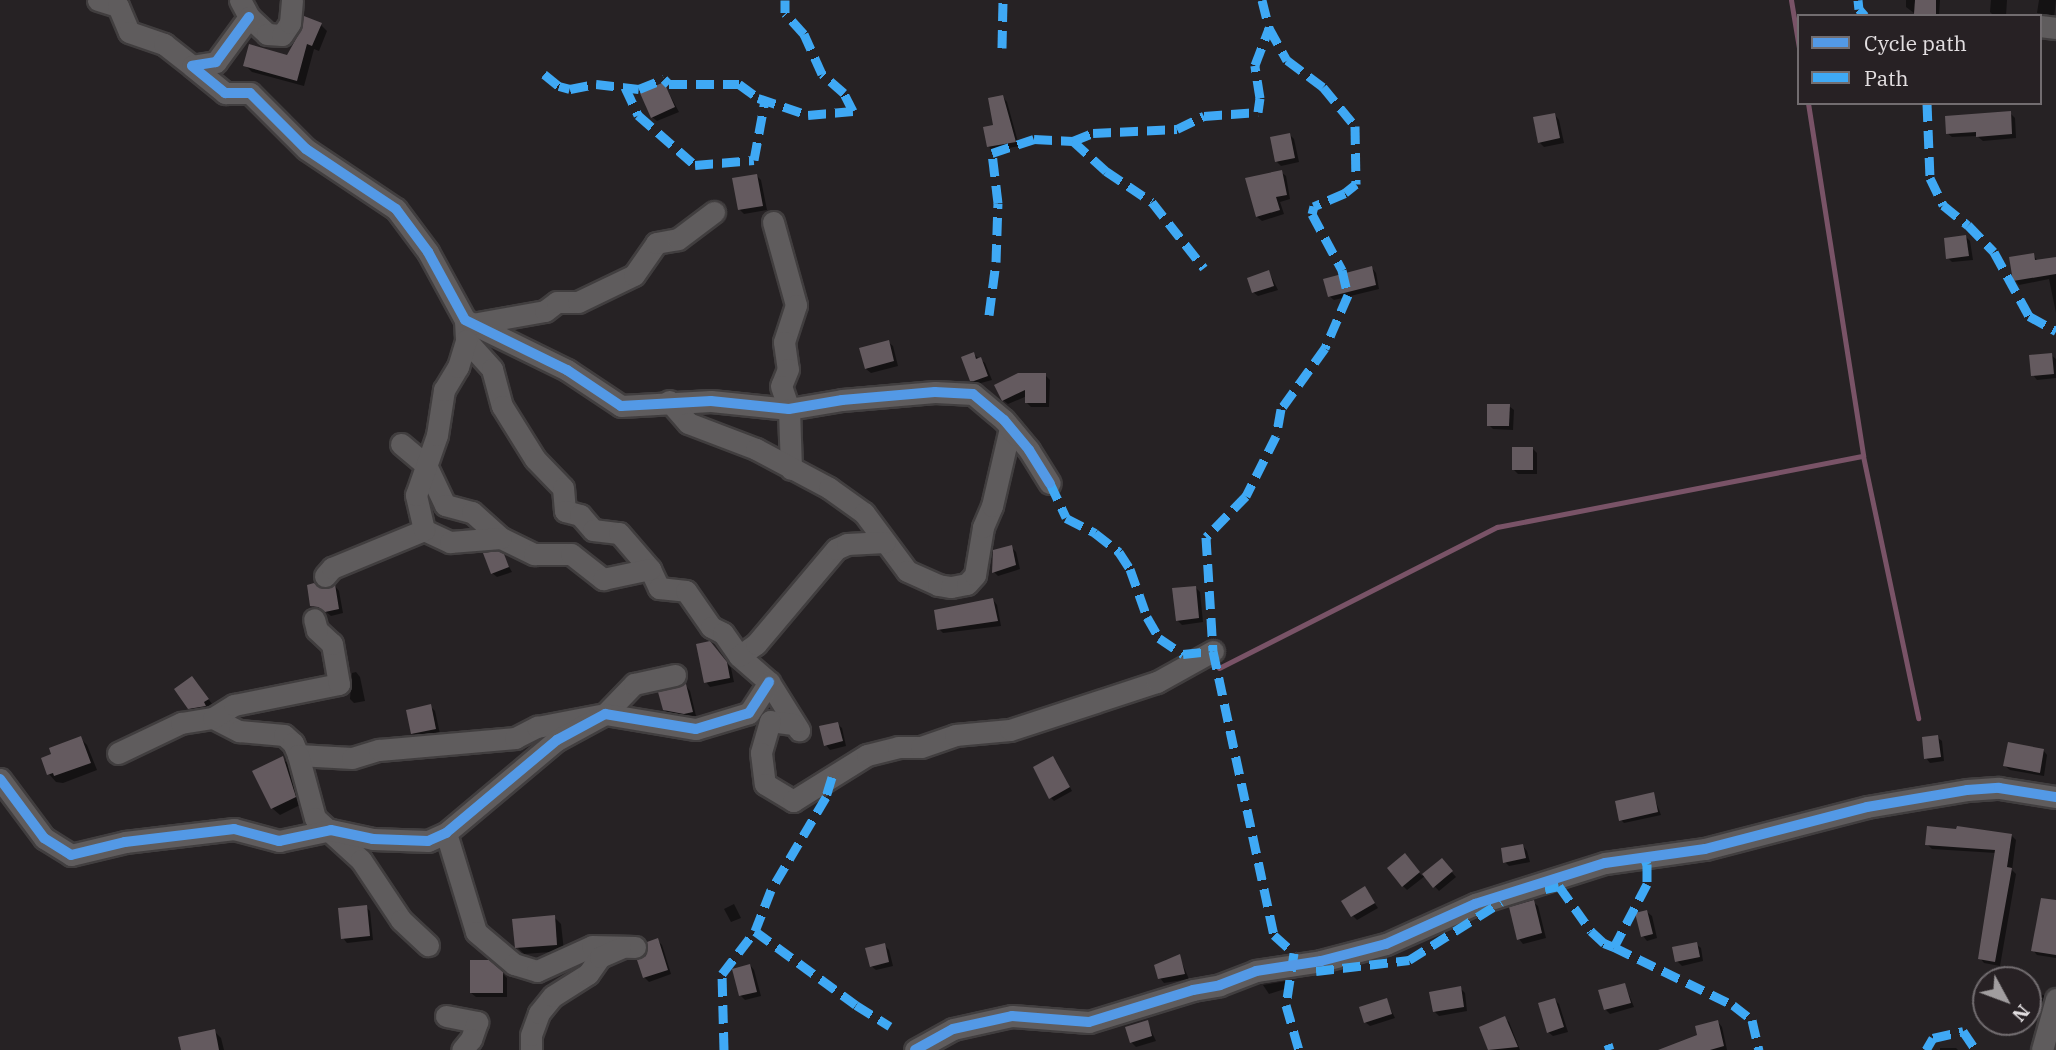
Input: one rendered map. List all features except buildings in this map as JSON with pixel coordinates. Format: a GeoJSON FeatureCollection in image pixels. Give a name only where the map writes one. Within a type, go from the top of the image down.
{"type":"FeatureCollection","features":[{"type":"Feature","properties":{"kind":"street"},"geometry":{"type":"LineString","coordinates":[[98,0],[118,6],[129,32],[164,44],[225,93],[250,93],[306,149],[396,209],[428,252],[492,369],[502,406],[536,458],[563,488],[565,511],[580,516],[593,530],[619,533],[650,569],[659,588],[686,591],[711,627],[723,633],[739,656],[769,682],[796,727],[758,721],[749,713]]}},
{"type":"Feature","properties":{"kind":"street"},"geometry":{"type":"LineString","coordinates":[[192,66],[216,62],[244,9],[267,34],[282,35],[290,23],[292,0]]}},
{"type":"Feature","properties":{"kind":"street"},"geometry":{"type":"LineString","coordinates":[[468,328],[545,311],[557,302],[578,302],[634,275],[656,243],[678,239],[714,212]]}},
{"type":"Feature","properties":{"kind":"street"},"geometry":{"type":"LineString","coordinates":[[773,222],[796,305],[784,342],[788,369],[781,386],[789,409],[791,469]]}},
{"type":"Feature","properties":{"kind":"street"},"geometry":{"type":"LineString","coordinates":[[468,328],[567,370],[621,406],[669,401],[711,401],[789,409],[922,393],[973,394],[1010,428],[992,506],[983,527],[975,575],[967,584],[951,587],[937,585],[907,571],[864,513],[829,488],[756,449],[688,423],[669,401]]}},
{"type":"Feature","properties":{"kind":"street"},"geometry":{"type":"LineString","coordinates":[[424,530],[416,495],[437,435],[444,390],[458,367],[468,328]]}},
{"type":"Feature","properties":{"kind":"street"},"geometry":{"type":"LineString","coordinates":[[401,444],[426,464],[445,505],[472,512],[501,538],[534,554],[571,554],[603,579],[650,569]]}},
{"type":"Feature","properties":{"kind":"street"},"geometry":{"type":"LineString","coordinates":[[325,576],[332,568],[424,530],[450,542],[501,538]]}},
{"type":"Feature","properties":{"kind":"street"},"geometry":{"type":"LineString","coordinates":[[739,656],[756,644],[836,549],[847,544],[886,542]]}},
{"type":"Feature","properties":{"kind":"street"},"geometry":{"type":"LineString","coordinates":[[118,753],[181,723],[213,718],[234,705],[339,684],[332,644],[317,630],[314,619]]}},
{"type":"Feature","properties":{"kind":"street"},"geometry":{"type":"LineString","coordinates":[[770,721],[761,753],[765,784],[793,801],[867,755],[898,747],[921,747],[955,734],[1010,730],[1157,682],[1213,651]]}},
{"type":"Feature","properties":{"kind":"street"},"geometry":{"type":"LineString","coordinates":[[0,779],[8,799],[44,838],[71,855],[125,842],[202,831],[234,830],[279,841],[331,830],[373,839],[428,841],[446,833],[557,740],[605,714],[634,684],[675,675]]}},
{"type":"Feature","properties":{"kind":"street"},"geometry":{"type":"LineString","coordinates":[[298,755],[352,758],[379,750],[514,738],[537,727],[605,714],[696,729],[749,713],[769,682]]}},
{"type":"Feature","properties":{"kind":"street"},"geometry":{"type":"LineString","coordinates":[[213,718],[239,731],[284,734],[293,743],[315,818],[361,860],[401,920],[428,945]]}},
{"type":"Feature","properties":{"kind":"street"},"geometry":{"type":"LineString","coordinates":[[915,1050],[953,1028],[1012,1016],[1089,1023],[1193,990],[1220,985],[1256,971],[1321,961],[1386,944],[1475,904],[1605,863],[1705,849],[1867,807],[1967,790],[1998,788],[2056,797]]}},
{"type":"Feature","properties":{"kind":"street"},"geometry":{"type":"LineString","coordinates":[[8,799],[38,803]]}},
{"type":"Feature","properties":{"kind":"street"},"geometry":{"type":"LineString","coordinates":[[446,833],[476,932],[514,964],[537,971],[592,946],[610,944],[628,947],[600,957],[587,974],[553,996],[539,1013],[531,1035],[531,1050]]}},
{"type":"Feature","properties":{"kind":"street"},"geometry":{"type":"LineString","coordinates":[[2042,1050],[2056,999]]}},
{"type":"Feature","properties":{"kind":"street"},"geometry":{"type":"LineString","coordinates":[[446,1016],[477,1022],[471,1040],[464,1044],[462,1050]]}},
{"type":"Feature","properties":{"kind":"waterway"},"geometry":{"type":"LineString","coordinates":[[1791,0],[1797,36]]}},
{"type":"Feature","properties":{"kind":"waterway"},"geometry":{"type":"LineString","coordinates":[[1808,105],[1863,456],[1918,718]]}},
{"type":"Feature","properties":{"kind":"waterway"},"geometry":{"type":"LineString","coordinates":[[1219,668],[1497,527],[1863,456]]}},
{"type":"Feature","properties":{"kind":"marked path"},"geometry":{"type":"LineString","coordinates":[[544,74],[559,86],[570,89],[596,84],[639,89],[664,79],[669,84],[739,84],[758,98],[808,115],[853,111],[844,93],[822,74],[804,34],[785,13],[785,0]]}},
{"type":"Feature","properties":{"kind":"marked path"},"geometry":{"type":"LineString","coordinates":[[1002,48],[1003,0]]}},
{"type":"Feature","properties":{"kind":"marked path"},"geometry":{"type":"LineString","coordinates":[[1262,0],[1269,28],[1287,60],[1323,87],[1355,126],[1356,184],[1345,193],[1314,206],[1312,214],[1342,270],[1348,295],[1325,348],[1281,409],[1276,436],[1246,496],[1206,537],[1213,651],[1274,935],[1294,953],[1286,1005],[1299,1050]]}},
{"type":"Feature","properties":{"kind":"marked path"},"geometry":{"type":"LineString","coordinates":[[1858,0],[1859,9],[1863,14]]}},
{"type":"Feature","properties":{"kind":"marked path"},"geometry":{"type":"LineString","coordinates":[[989,315],[996,262],[998,203],[992,153],[1034,139],[1073,141],[1093,133],[1177,129],[1204,116],[1258,112],[1260,98],[1255,65],[1269,28]]}},
{"type":"Feature","properties":{"kind":"marked path"},"geometry":{"type":"LineString","coordinates":[[625,87],[638,115],[695,165],[754,160],[765,100]]}},
{"type":"Feature","properties":{"kind":"marked path"},"geometry":{"type":"LineString","coordinates":[[1927,105],[1930,178],[1943,205],[1968,225],[1994,252],[2029,316],[2056,331]]}},
{"type":"Feature","properties":{"kind":"marked path"},"geometry":{"type":"LineString","coordinates":[[1073,141],[1106,171],[1152,202],[1204,268]]}},
{"type":"Feature","properties":{"kind":"marked path"},"geometry":{"type":"LineString","coordinates":[[1050,483],[1066,518],[1095,533],[1119,552],[1130,569],[1147,617],[1159,638],[1183,654],[1213,651]]}},
{"type":"Feature","properties":{"kind":"marked path"},"geometry":{"type":"LineString","coordinates":[[832,777],[826,797],[771,890],[755,931],[856,1005],[890,1026]]}},
{"type":"Feature","properties":{"kind":"marked path"},"geometry":{"type":"LineString","coordinates":[[1644,858],[1647,864],[1647,884],[1614,947],[1733,1005],[1752,1020],[1759,1050]]}},
{"type":"Feature","properties":{"kind":"marked path"},"geometry":{"type":"LineString","coordinates":[[1545,889],[1559,886],[1591,931],[1604,943],[1614,947]]}},
{"type":"Feature","properties":{"kind":"marked path"},"geometry":{"type":"LineString","coordinates":[[1316,971],[1409,960],[1501,902]]}},
{"type":"Feature","properties":{"kind":"marked path"},"geometry":{"type":"LineString","coordinates":[[724,1050],[722,974],[755,931]]}},
{"type":"Feature","properties":{"kind":"marked path"},"geometry":{"type":"LineString","coordinates":[[1926,1050],[1933,1038],[1963,1031],[1976,1050]]}},
{"type":"Feature","properties":{"kind":"marked path"},"geometry":{"type":"LineString","coordinates":[[1608,1044],[1610,1050]]}},
{"type":"Feature","properties":{"kind":"cycle path"},"geometry":{"type":"LineString","coordinates":[[249,17],[216,62],[192,66],[225,93],[250,93],[306,149],[396,209],[428,252],[465,320],[567,370],[621,406],[711,401],[789,409],[842,400],[935,392],[973,394],[1004,420],[1029,450],[1050,483]]}},
{"type":"Feature","properties":{"kind":"cycle path"},"geometry":{"type":"LineString","coordinates":[[0,779],[44,838],[71,855],[125,842],[234,829],[279,841],[331,830],[373,839],[428,841],[446,833],[557,740],[605,714],[696,729],[749,713],[769,682]]}},
{"type":"Feature","properties":{"kind":"cycle path"},"geometry":{"type":"LineString","coordinates":[[915,1050],[953,1029],[1012,1016],[1089,1022],[1193,990],[1220,985],[1256,971],[1321,961],[1386,944],[1475,904],[1605,863],[1705,849],[1867,807],[1967,790],[1999,788],[2056,797]]}}]}
